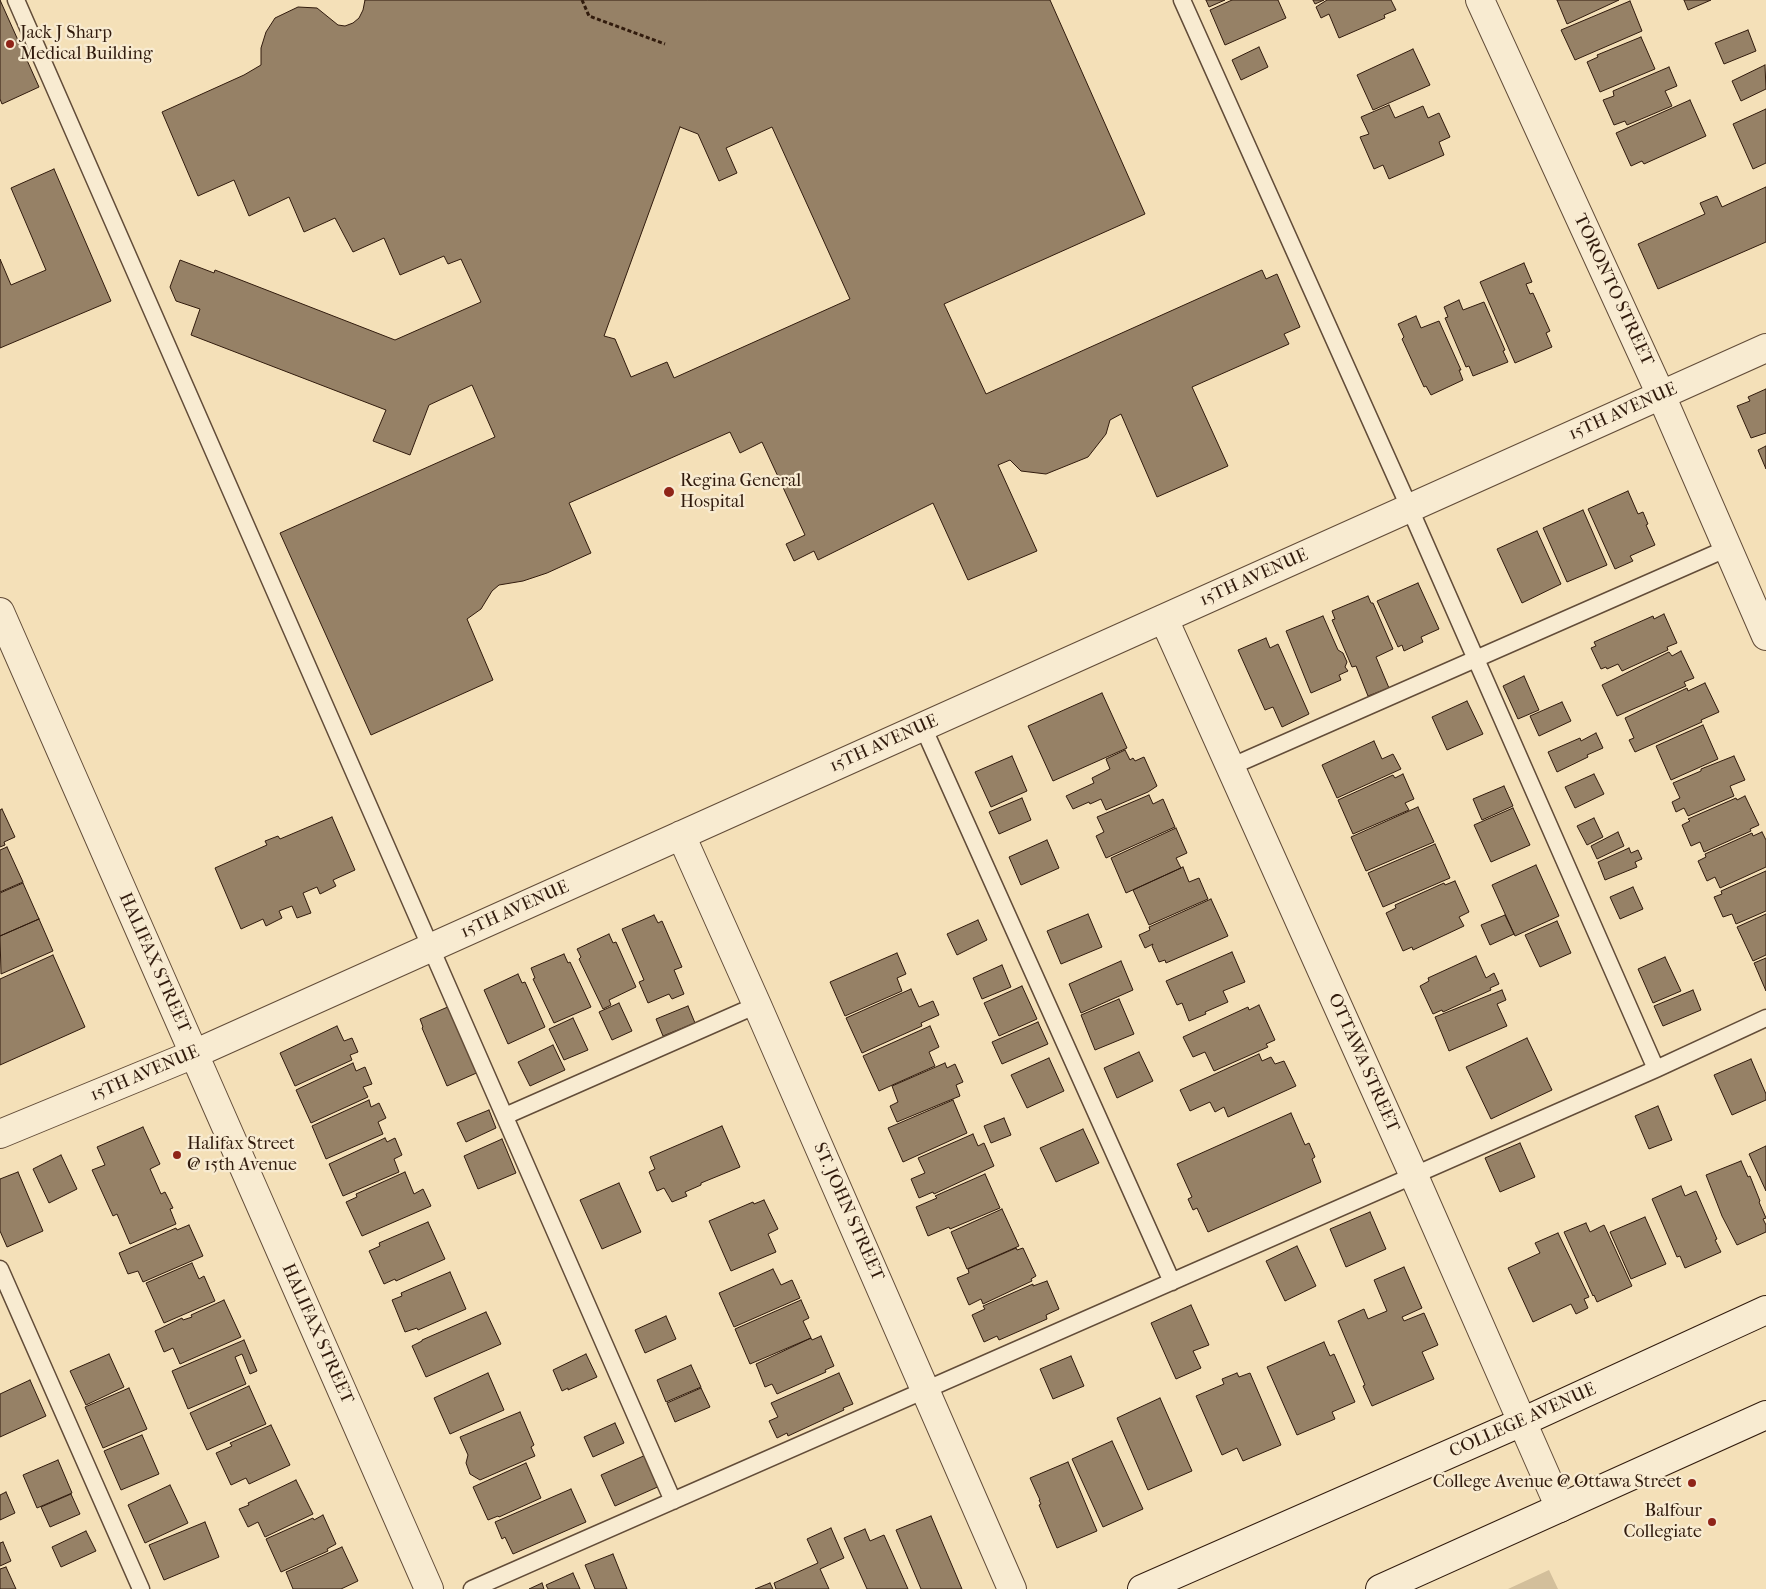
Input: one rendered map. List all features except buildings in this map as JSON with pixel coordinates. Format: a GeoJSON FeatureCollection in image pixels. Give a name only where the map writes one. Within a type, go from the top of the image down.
{"type":"FeatureCollection","features":[{"type":"Feature","properties":{"kind":"street","name":"TORONTO STREET"},"geometry":{"type":"LineString","coordinates":[[1480,0],[1661,396],[1766,636]]}},
{"type":"Feature","properties":{"kind":"street","name":"15TH AVENUE"},"geometry":{"type":"LineString","coordinates":[[0,1134],[194,1054],[1766,348]]}},
{"type":"Feature","properties":{"kind":"street","name":"HALIFAX STREET"},"geometry":{"type":"LineString","coordinates":[[0,612],[429,1589]]}},
{"type":"Feature","properties":{"kind":"street","name":"OTTAWA STREET"},"geometry":{"type":"LineString","coordinates":[[1164,619],[1414,1176],[1560,1508]]}},
{"type":"Feature","properties":{"kind":"street","name":"ST. JOHN STREET"},"geometry":{"type":"LineString","coordinates":[[682,835],[1012,1589]]}},
{"type":"Feature","properties":{"kind":"street","name":"COLLEGE AVENUE"},"geometry":{"type":"LineString","coordinates":[[1142,1589],[1522,1422],[1766,1310]]}},
{"type":"Feature","properties":{"kind":"street"},"geometry":{"type":"LineString","coordinates":[[1380,1589],[1766,1415]]}},
{"type":"Feature","properties":{"kind":"lane"},"geometry":{"type":"LineString","coordinates":[[16,0],[673,1501]]}},
{"type":"Feature","properties":{"kind":"lane"},"geometry":{"type":"LineString","coordinates":[[1182,0],[1410,508],[1656,1069]]}},
{"type":"Feature","properties":{"kind":"lane"},"geometry":{"type":"LineString","coordinates":[[1230,767],[1728,548]]}},
{"type":"Feature","properties":{"kind":"lane"},"geometry":{"type":"LineString","coordinates":[[923,727],[1172,1282]]}},
{"type":"Feature","properties":{"kind":"lane"},"geometry":{"type":"LineString","coordinates":[[505,1116],[757,1005]]}},
{"type":"Feature","properties":{"kind":"lane"},"geometry":{"type":"LineString","coordinates":[[472,1589],[1414,1176],[1766,1018]]}},
{"type":"Feature","properties":{"kind":"lane"},"geometry":{"type":"LineString","coordinates":[[0,1269],[141,1589]]}},
{"type":"Feature","properties":{"kind":"path"},"geometry":{"type":"LineString","coordinates":[[582,0],[589,16],[665,44]]}},
{"type":"Feature","properties":{"kind":"shaded area"},"geometry":{"type":"Polygon","coordinates":[[[1549,1570],[1558,1589],[1508,1589],[1549,1570]]]}},
{"type":"Feature","properties":{"kind":"place","name":"Jack J Sharp Medical Building"},"geometry":{"type":"Point","coordinates":[10,44]}},
{"type":"Feature","properties":{"kind":"place","name":"Regina General Hospital"},"geometry":{"type":"Point","coordinates":[669,492]}},
{"type":"Feature","properties":{"kind":"place","name":"Halifax Street @ 15th Avenue"},"geometry":{"type":"Point","coordinates":[177,1155]}},
{"type":"Feature","properties":{"kind":"place","name":"College Avenue @ Ottawa Street"},"geometry":{"type":"Point","coordinates":[1692,1483]}},
{"type":"Feature","properties":{"kind":"place","name":"Balfour Collegiate"},"geometry":{"type":"Point","coordinates":[1712,1522]}}]}
